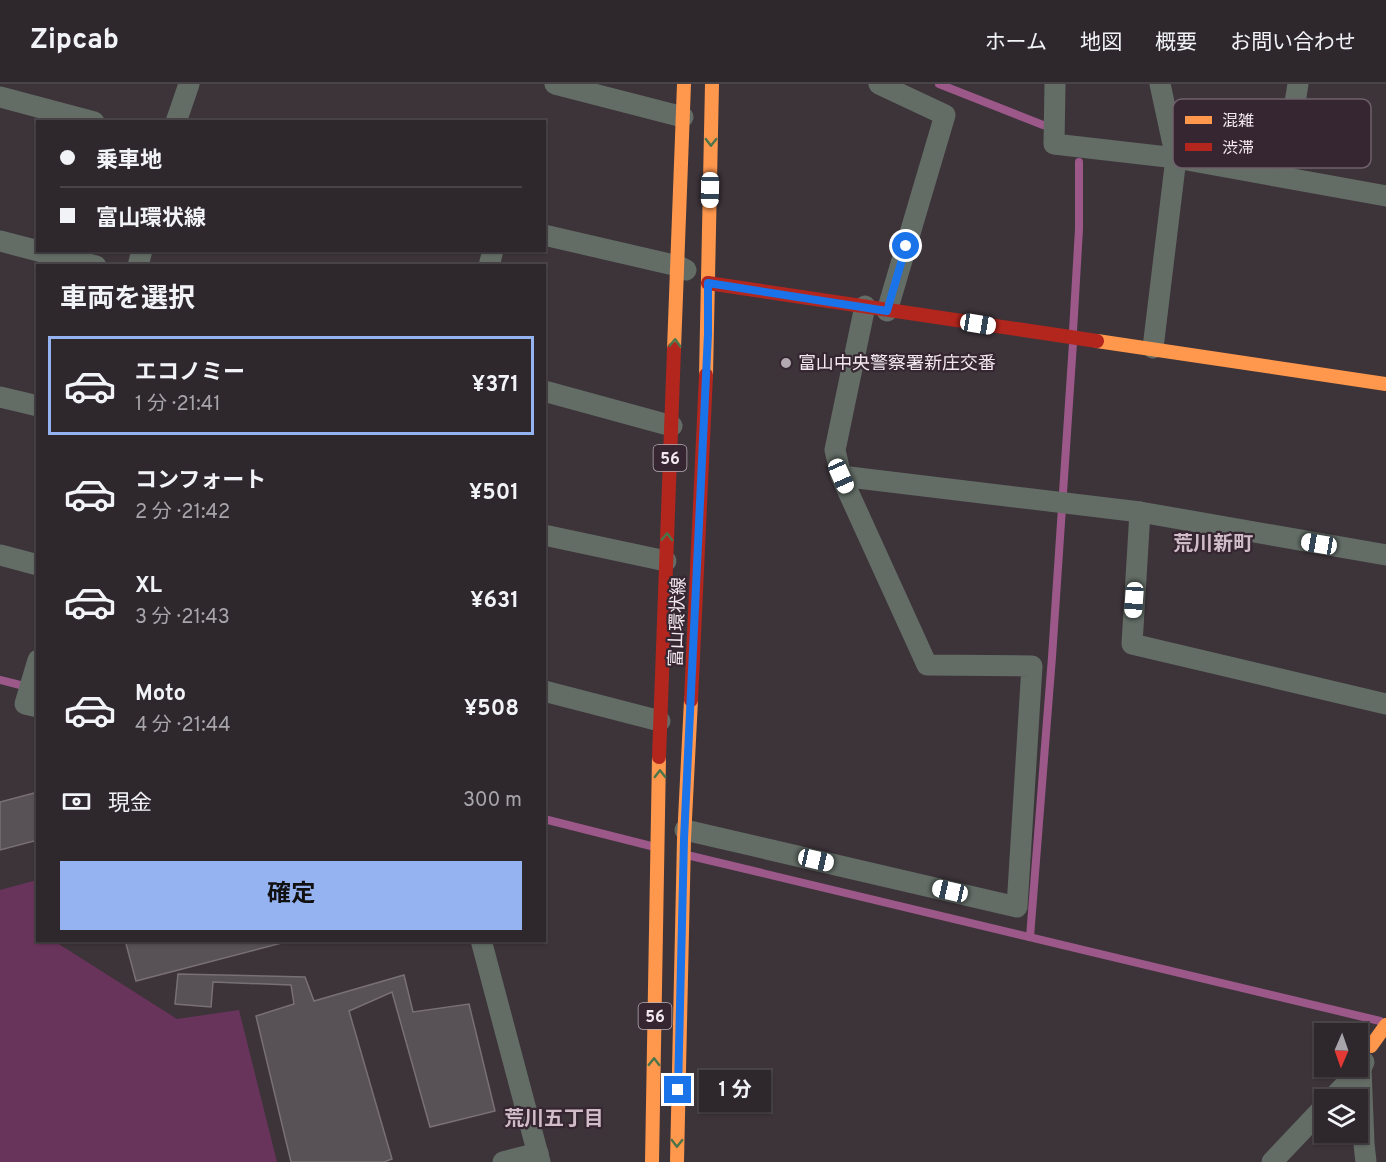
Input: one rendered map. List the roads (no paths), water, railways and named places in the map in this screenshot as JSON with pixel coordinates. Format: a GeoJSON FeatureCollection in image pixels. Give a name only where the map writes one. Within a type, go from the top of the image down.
{"type":"FeatureCollection","features":[{"type":"Feature","properties":{"kind":"main road","name":"富山環状線"},"geometry":{"type":"LineString","coordinates":[[652,1162],[660,833],[660,721],[684,84]]}},
{"type":"Feature","properties":{"kind":"main road","name":"富山環状線"},"geometry":{"type":"LineString","coordinates":[[677,1162],[683,875],[708,334],[712,84]]}},
{"type":"Feature","properties":{"kind":"main road"},"geometry":{"type":"LineString","coordinates":[[708,283],[1386,384]]}},
{"type":"Feature","properties":{"kind":"main road"},"geometry":{"type":"LineString","coordinates":[[1371,1046],[1386,1025]]}},
{"type":"Feature","properties":{"kind":"street"},"geometry":{"type":"LineString","coordinates":[[177,120],[189,84]]}},
{"type":"Feature","properties":{"kind":"street"},"geometry":{"type":"LineString","coordinates":[[555,84],[683,117]]}},
{"type":"Feature","properties":{"kind":"street"},"geometry":{"type":"LineString","coordinates":[[879,84],[945,115],[887,311]]}},
{"type":"Feature","properties":{"kind":"street"},"geometry":{"type":"LineString","coordinates":[[1055,84],[1054,144],[1173,158]]}},
{"type":"Feature","properties":{"kind":"street"},"geometry":{"type":"LineString","coordinates":[[1160,84],[1173,144]]}},
{"type":"Feature","properties":{"kind":"street"},"geometry":{"type":"LineString","coordinates":[[1296,99],[1298,84]]}},
{"type":"Feature","properties":{"kind":"street"},"geometry":{"type":"LineString","coordinates":[[0,97],[86,120]]}},
{"type":"Feature","properties":{"kind":"street"},"geometry":{"type":"LineString","coordinates":[[1153,348],[1175,168]]}},
{"type":"Feature","properties":{"kind":"street"},"geometry":{"type":"LineString","coordinates":[[1232,168],[1386,196]]}},
{"type":"Feature","properties":{"kind":"street"},"geometry":{"type":"LineString","coordinates":[[1283,177],[1284,168]]}},
{"type":"Feature","properties":{"kind":"street"},"geometry":{"type":"LineString","coordinates":[[546,235],[678,266],[708,283]]}},
{"type":"Feature","properties":{"kind":"street"},"geometry":{"type":"LineString","coordinates":[[0,241],[36,250]]}},
{"type":"Feature","properties":{"kind":"street"},"geometry":{"type":"LineString","coordinates":[[42,252],[88,264]]}},
{"type":"Feature","properties":{"kind":"street"},"geometry":{"type":"LineString","coordinates":[[685,835],[1017,907],[1032,666],[927,665],[841,476],[835,450],[865,306]]}},
{"type":"Feature","properties":{"kind":"street"},"geometry":{"type":"LineString","coordinates":[[546,391],[672,426]]}},
{"type":"Feature","properties":{"kind":"street"},"geometry":{"type":"LineString","coordinates":[[0,398],[36,406]]}},
{"type":"Feature","properties":{"kind":"street"},"geometry":{"type":"LineString","coordinates":[[841,476],[1140,512],[1386,555]]}},
{"type":"Feature","properties":{"kind":"street"},"geometry":{"type":"LineString","coordinates":[[1140,512],[1132,644],[1386,704]]}},
{"type":"Feature","properties":{"kind":"street"},"geometry":{"type":"LineString","coordinates":[[546,535],[666,561]]}},
{"type":"Feature","properties":{"kind":"street"},"geometry":{"type":"LineString","coordinates":[[0,555],[36,564]]}},
{"type":"Feature","properties":{"kind":"street"},"geometry":{"type":"LineString","coordinates":[[36,667],[26,704],[36,706]]}},
{"type":"Feature","properties":{"kind":"street"},"geometry":{"type":"LineString","coordinates":[[546,692],[660,721]]}},
{"type":"Feature","properties":{"kind":"street"},"geometry":{"type":"LineString","coordinates":[[482,942],[539,1158],[503,1162]]}},
{"type":"Feature","properties":{"kind":"street"},"geometry":{"type":"LineString","coordinates":[[1368,1053],[1371,1046]]}},
{"type":"Feature","properties":{"kind":"street"},"geometry":{"type":"LineString","coordinates":[[1341,1089],[1353,1077]]}},
{"type":"Feature","properties":{"kind":"street"},"geometry":{"type":"LineString","coordinates":[[1361,1077],[1366,1162]]}},
{"type":"Feature","properties":{"kind":"street"},"geometry":{"type":"LineString","coordinates":[[1272,1162],[1314,1118]]}},
{"type":"Feature","properties":{"kind":"waterway"},"geometry":{"type":"LineString","coordinates":[[939,84],[1043,125]]}},
{"type":"Feature","properties":{"kind":"waterway"},"geometry":{"type":"LineString","coordinates":[[1073,331],[1079,229],[1079,162]]}},
{"type":"Feature","properties":{"kind":"waterway"},"geometry":{"type":"LineString","coordinates":[[1030,937],[1073,343]]}},
{"type":"Feature","properties":{"kind":"waterway"},"geometry":{"type":"LineString","coordinates":[[0,680],[28,687]]}},
{"type":"Feature","properties":{"kind":"waterway"},"geometry":{"type":"LineString","coordinates":[[546,820],[651,846]]}},
{"type":"Feature","properties":{"kind":"waterway"},"geometry":{"type":"LineString","coordinates":[[691,856],[1380,1021]]}},
{"type":"Feature","properties":{"kind":"place","name":"富山中央警察署新庄交番"},"geometry":{"type":"Point","coordinates":[786,363]}},
{"type":"Feature","properties":{"kind":"district","name":"荒川新町"},"geometry":{"type":"Point","coordinates":[1213,543]}},
{"type":"Feature","properties":{"kind":"district","name":"荒川五丁目"},"geometry":{"type":"Point","coordinates":[554,1118]}}]}
